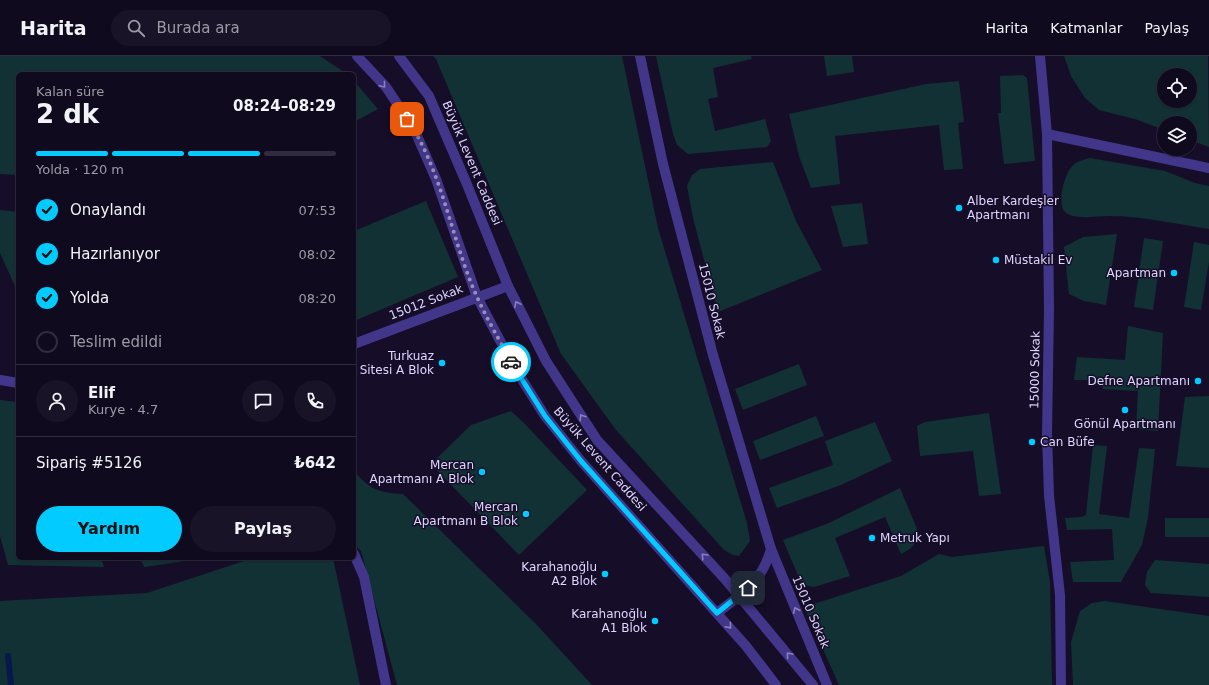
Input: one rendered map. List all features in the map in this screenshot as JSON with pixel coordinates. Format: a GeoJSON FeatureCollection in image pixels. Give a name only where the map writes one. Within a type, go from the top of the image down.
{"type":"FeatureCollection","features":[{"type":"Feature","properties":{"kind":"street","name":"Büyük Levent Caddesi"},"geometry":{"type":"LineString","coordinates":[[357,56],[386,87],[414,129],[436,180],[477,297],[514,367],[545,416],[581,461],[746,646],[776,685]]}},
{"type":"Feature","properties":{"kind":"street","name":"Büyük Levent Caddesi"},"geometry":{"type":"LineString","coordinates":[[399,56],[429,96],[508,286],[546,361],[597,440],[739,596],[813,685]]}},
{"type":"Feature","properties":{"kind":"street","name":"15010 Sokak"},"geometry":{"type":"LineString","coordinates":[[640,56],[664,164],[713,355],[772,548],[827,685]]}},
{"type":"Feature","properties":{"kind":"street","name":"15000 Sokak"},"geometry":{"type":"LineString","coordinates":[[1040,56],[1047,134],[1049,309],[1047,434],[1049,496],[1060,595],[1061,685]]}},
{"type":"Feature","properties":{"kind":"street"},"geometry":{"type":"LineString","coordinates":[[1047,134],[1209,168]]}},
{"type":"Feature","properties":{"kind":"street","name":"15012 Sokak"},"geometry":{"type":"LineString","coordinates":[[356,343],[508,286]]}},
{"type":"Feature","properties":{"kind":"street"},"geometry":{"type":"LineString","coordinates":[[0,380],[16,383]]}},
{"type":"Feature","properties":{"kind":"street"},"geometry":{"type":"LineString","coordinates":[[717,613],[739,596],[762,573],[767,565],[772,548]]}},
{"type":"Feature","properties":{"kind":"street"},"geometry":{"type":"LineString","coordinates":[[356,559],[364,577],[386,685]]}},
{"type":"Feature","properties":{"kind":"green space"},"geometry":{"type":"Polygon","coordinates":[[[0,56],[320,56],[344,72],[16,72],[16,175],[0,174],[0,56]]]}},
{"type":"Feature","properties":{"kind":"green space"},"geometry":{"type":"Polygon","coordinates":[[[433,56],[622,56],[658,228],[747,523],[750,541],[739,556],[733,555],[724,550],[616,430],[561,354],[436,59],[433,56]]]}},
{"type":"Feature","properties":{"kind":"green space"},"geometry":{"type":"Polygon","coordinates":[[[656,56],[751,56],[752,59],[713,68],[718,97],[708,99],[715,131],[765,119],[771,141],[767,147],[688,154],[677,145],[673,134],[656,56]]]}},
{"type":"Feature","properties":{"kind":"green space"},"geometry":{"type":"Polygon","coordinates":[[[824,56],[852,56],[854,72],[827,76],[824,56]]]}},
{"type":"Feature","properties":{"kind":"green space"},"geometry":{"type":"Polygon","coordinates":[[[1064,56],[1208,56],[1209,147],[1197,143],[1197,116],[1157,116],[1157,127],[1135,119],[1099,110],[1085,98],[1071,76],[1064,56]]]}},
{"type":"Feature","properties":{"kind":"green space"},"geometry":{"type":"Polygon","coordinates":[[[1023,75],[1027,78],[1035,161],[1004,164],[998,113],[1001,113],[1000,76],[1023,75]]]}},
{"type":"Feature","properties":{"kind":"green space"},"geometry":{"type":"Polygon","coordinates":[[[959,81],[964,122],[958,123],[963,169],[944,170],[939,125],[835,136],[840,184],[811,188],[799,156],[789,114],[926,84],[959,81]]]}},
{"type":"Feature","properties":{"kind":"green space"},"geometry":{"type":"Polygon","coordinates":[[[356,83],[378,109],[356,121],[356,83]]]}},
{"type":"Feature","properties":{"kind":"green space"},"geometry":{"type":"Polygon","coordinates":[[[1090,158],[1165,171],[1195,183],[1209,186],[1209,229],[1134,217],[1081,217],[1066,213],[1061,201],[1063,185],[1066,177],[1072,166],[1081,160],[1090,158]]]}},
{"type":"Feature","properties":{"kind":"green space"},"geometry":{"type":"Polygon","coordinates":[[[773,162],[796,221],[822,270],[718,312],[693,218],[687,186],[692,175],[700,169],[773,162]]]}},
{"type":"Feature","properties":{"kind":"green space"},"geometry":{"type":"Polygon","coordinates":[[[426,201],[458,277],[356,320],[356,230],[426,201]]]}},
{"type":"Feature","properties":{"kind":"green space"},"geometry":{"type":"Polygon","coordinates":[[[862,203],[868,244],[843,247],[831,206],[862,203]]]}},
{"type":"Feature","properties":{"kind":"green space"},"geometry":{"type":"Polygon","coordinates":[[[0,210],[16,212],[16,289],[0,253],[0,210]]]}},
{"type":"Feature","properties":{"kind":"green space"},"geometry":{"type":"Polygon","coordinates":[[[1117,234],[1106,305],[1084,301],[1069,294],[1064,247],[1083,237],[1117,234]]]}},
{"type":"Feature","properties":{"kind":"green space"},"geometry":{"type":"Polygon","coordinates":[[[1144,238],[1163,241],[1153,310],[1134,307],[1144,238]]]}},
{"type":"Feature","properties":{"kind":"green space"},"geometry":{"type":"Polygon","coordinates":[[[1194,242],[1209,245],[1209,262],[1201,310],[1184,307],[1194,242]]]}},
{"type":"Feature","properties":{"kind":"green space"},"geometry":{"type":"Polygon","coordinates":[[[1128,326],[1163,333],[1158,431],[1136,429],[1138,391],[1103,389],[1102,380],[1074,380],[1077,357],[1125,360],[1128,326]]]}},
{"type":"Feature","properties":{"kind":"green space"},"geometry":{"type":"Polygon","coordinates":[[[799,364],[807,385],[743,410],[735,389],[799,364]]]}},
{"type":"Feature","properties":{"kind":"green space"},"geometry":{"type":"Polygon","coordinates":[[[1209,396],[1209,468],[1176,466],[1185,397],[1209,396]]]}},
{"type":"Feature","properties":{"kind":"green space"},"geometry":{"type":"Polygon","coordinates":[[[0,400],[16,402],[16,560],[102,560],[104,567],[8,565],[0,536],[0,400]]]}},
{"type":"Feature","properties":{"kind":"green space"},"geometry":{"type":"Polygon","coordinates":[[[511,411],[587,490],[519,555],[431,464],[471,425],[511,411]]]}},
{"type":"Feature","properties":{"kind":"green space"},"geometry":{"type":"Polygon","coordinates":[[[989,413],[1001,494],[979,496],[973,451],[920,456],[917,426],[925,422],[989,413]]]}},
{"type":"Feature","properties":{"kind":"green space"},"geometry":{"type":"Polygon","coordinates":[[[816,416],[824,436],[760,460],[753,441],[816,416]]]}},
{"type":"Feature","properties":{"kind":"green space"},"geometry":{"type":"Polygon","coordinates":[[[875,422],[892,461],[841,485],[777,508],[769,488],[833,465],[825,441],[875,422]]]}},
{"type":"Feature","properties":{"kind":"green space"},"geometry":{"type":"Polygon","coordinates":[[[1093,445],[1107,446],[1099,514],[1129,518],[1139,448],[1155,449],[1148,518],[1142,545],[1121,582],[1073,582],[1070,562],[1114,560],[1112,529],[1067,530],[1065,518],[1081,517],[1086,515],[1093,445]]]}},
{"type":"Feature","properties":{"kind":"green space"},"geometry":{"type":"Polygon","coordinates":[[[356,473],[375,489],[387,493],[403,494],[536,624],[592,685],[397,685],[361,551],[356,546],[356,473]]]}},
{"type":"Feature","properties":{"kind":"green space"},"geometry":{"type":"Polygon","coordinates":[[[900,488],[919,534],[913,546],[901,554],[885,517],[835,538],[850,576],[814,587],[802,585],[783,540],[829,523],[900,488]]]}},
{"type":"Feature","properties":{"kind":"green space"},"geometry":{"type":"Polygon","coordinates":[[[1165,518],[1209,518],[1209,537],[1165,537],[1165,518]]]}},
{"type":"Feature","properties":{"kind":"green space"},"geometry":{"type":"Polygon","coordinates":[[[1044,546],[1050,582],[1052,685],[839,685],[804,607],[901,576],[939,554],[952,557],[1044,546]]]}},
{"type":"Feature","properties":{"kind":"green space"},"geometry":{"type":"Polygon","coordinates":[[[141,560],[192,560],[144,567],[141,560]]]}},
{"type":"Feature","properties":{"kind":"green space"},"geometry":{"type":"Polygon","coordinates":[[[247,560],[333,560],[360,685],[0,685],[0,601],[147,593],[247,560]]]}},
{"type":"Feature","properties":{"kind":"green space"},"geometry":{"type":"Polygon","coordinates":[[[1155,560],[1209,564],[1209,597],[1151,593],[1145,585],[1147,572],[1155,560]]]}},
{"type":"Feature","properties":{"kind":"green space"},"geometry":{"type":"Polygon","coordinates":[[[1105,601],[1209,616],[1209,685],[1073,685],[1071,642],[1080,611],[1092,603],[1105,601]]]}},
{"type":"Feature","properties":{"kind":"waterway"},"geometry":{"type":"LineString","coordinates":[[8,656],[11,685]]}},
{"type":"Feature","properties":{"kind":"way so far"},"geometry":{"type":"LineString","coordinates":[[407,119],[414,129],[436,180],[477,297],[511,362]]}},
{"type":"Feature","properties":{"kind":"place","name":"Alber Kardeşler Apartmanı"},"geometry":{"type":"Point","coordinates":[959,208]}},
{"type":"Feature","properties":{"kind":"place","name":"Müstakil Ev"},"geometry":{"type":"Point","coordinates":[996,260]}},
{"type":"Feature","properties":{"kind":"place","name":"Apartman"},"geometry":{"type":"Point","coordinates":[1174,273]}},
{"type":"Feature","properties":{"kind":"place","name":"Turkuaz Sitesi A Blok"},"geometry":{"type":"Point","coordinates":[442,363]}},
{"type":"Feature","properties":{"kind":"place","name":"Defne Apartmanı"},"geometry":{"type":"Point","coordinates":[1198,381]}},
{"type":"Feature","properties":{"kind":"place","name":"Gönül Apartmanı"},"geometry":{"type":"Point","coordinates":[1125,410]}},
{"type":"Feature","properties":{"kind":"place","name":"Can Büfe"},"geometry":{"type":"Point","coordinates":[1032,442]}},
{"type":"Feature","properties":{"kind":"place","name":"Mercan Apartmanı A Blok"},"geometry":{"type":"Point","coordinates":[482,472]}},
{"type":"Feature","properties":{"kind":"place","name":"Mercan Apartmanı B Blok"},"geometry":{"type":"Point","coordinates":[526,514]}},
{"type":"Feature","properties":{"kind":"place","name":"Metruk Yapı"},"geometry":{"type":"Point","coordinates":[872,538]}},
{"type":"Feature","properties":{"kind":"place","name":"Karahanoğlu A2 Blok"},"geometry":{"type":"Point","coordinates":[605,574]}},
{"type":"Feature","properties":{"kind":"place","name":"Karahanoğlu A1 Blok"},"geometry":{"type":"Point","coordinates":[655,621]}},
{"type":"Feature","properties":{"kind":"route"},"geometry":{"type":"LineString","coordinates":[[511,362],[545,416],[581,461],[717,613],[748,588]]}}]}
